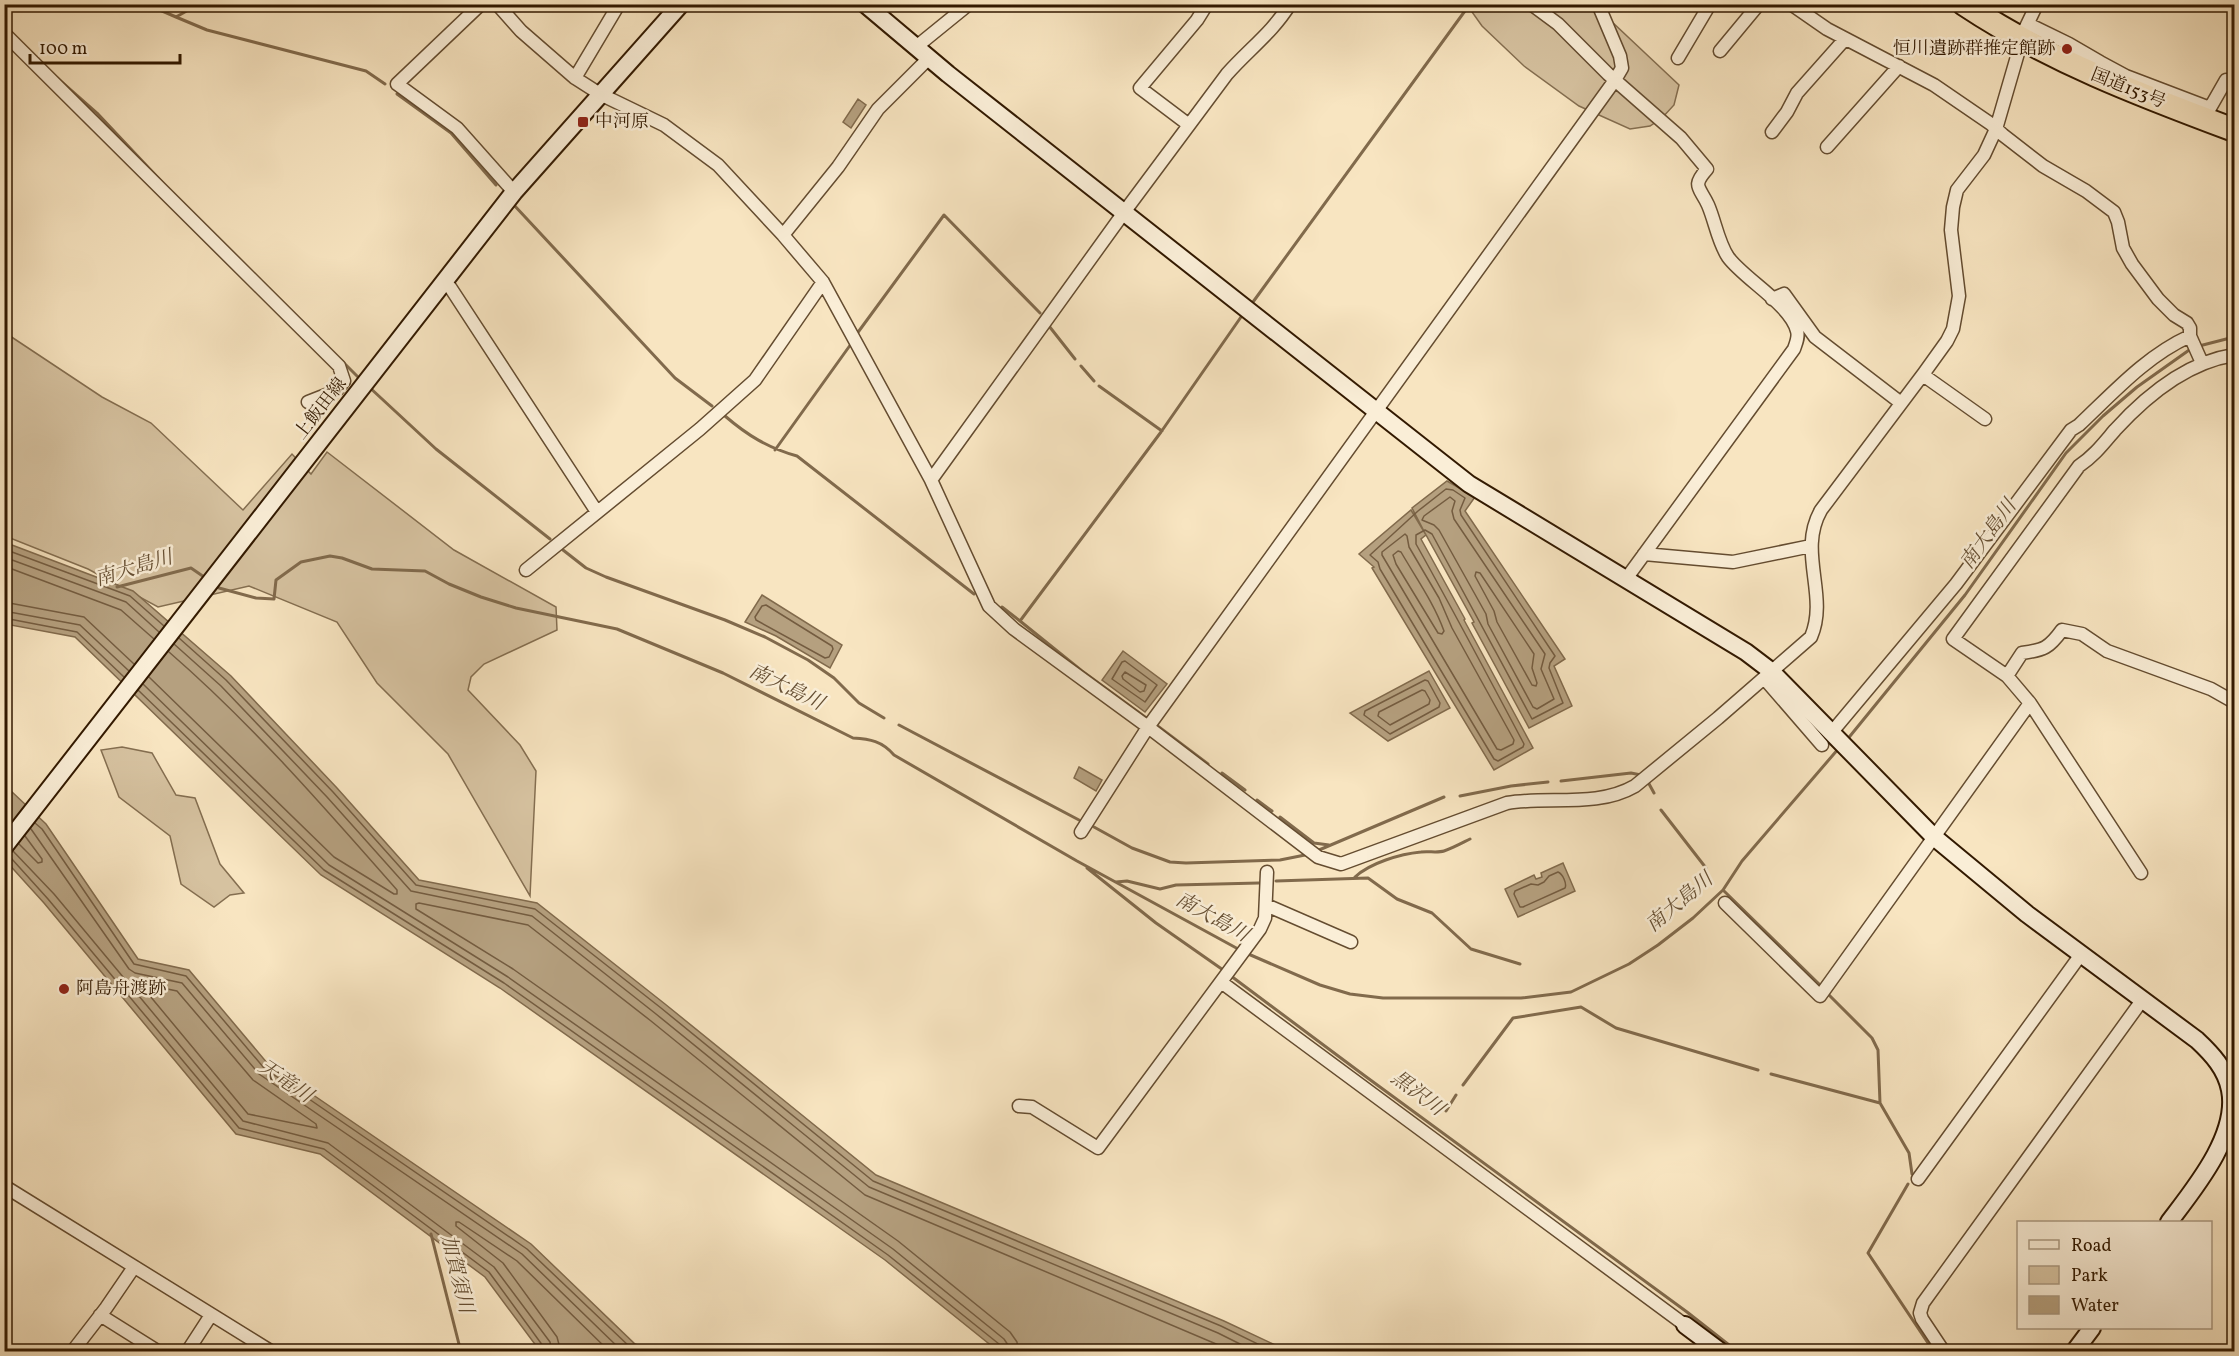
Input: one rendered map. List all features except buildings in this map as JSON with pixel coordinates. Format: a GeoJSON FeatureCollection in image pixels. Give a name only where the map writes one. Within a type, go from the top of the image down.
{"type":"FeatureCollection","features":[{"type":"Feature","properties":{"kind":"highway","name":"国道153号"},"geometry":{"type":"LineString","coordinates":[[1964,4],[2097,69],[2225,127]]}},
{"type":"Feature","properties":{"kind":"street"},"geometry":{"type":"LineString","coordinates":[[481,4],[397,84],[457,128],[514,192]]}},
{"type":"Feature","properties":{"kind":"street"},"geometry":{"type":"LineString","coordinates":[[497,4],[521,30],[575,78],[600,94],[664,125],[718,165],[823,282],[931,480],[989,606],[1005,622],[1148,727],[1318,857],[1341,864],[1507,803],[1528,800],[1604,798],[1623,792],[1635,786],[1718,718],[1811,637],[1817,624],[1818,611],[1811,546],[1812,524],[1947,341],[1958,314],[1959,296],[1951,230],[1957,190],[1984,154],[1996,129],[2025,32],[2037,4]]}},
{"type":"Feature","properties":{"kind":"street"},"geometry":{"type":"LineString","coordinates":[[575,78],[619,4]]}},
{"type":"Feature","properties":{"kind":"street","name":"上飯田線"},"geometry":{"type":"LineString","coordinates":[[4,847],[514,192],[681,4]]}},
{"type":"Feature","properties":{"kind":"street"},"geometry":{"type":"LineString","coordinates":[[865,4],[929,58],[1469,484],[1746,652],[1830,737],[1849,749],[1934,837],[2011,901],[2197,1040],[2211,1053],[2223,1070],[2232,1090],[2228,1126],[2222,1142],[2195,1187],[2170,1221]]}},
{"type":"Feature","properties":{"kind":"street"},"geometry":{"type":"LineString","coordinates":[[916,47],[969,4]]}},
{"type":"Feature","properties":{"kind":"street"},"geometry":{"type":"LineString","coordinates":[[1189,125],[1140,88],[1197,20],[1207,4]]}},
{"type":"Feature","properties":{"kind":"street"},"geometry":{"type":"LineString","coordinates":[[931,480],[1227,74],[1266,37],[1290,4]]}},
{"type":"Feature","properties":{"kind":"street"},"geometry":{"type":"LineString","coordinates":[[1531,4],[1558,24],[1681,138],[1701,161],[1707,169],[1698,179],[1697,187],[1707,203],[1724,250],[1729,258],[1790,317],[1795,324],[1798,338],[1794,349],[1626,579]]}},
{"type":"Feature","properties":{"kind":"street"},"geometry":{"type":"LineString","coordinates":[[1081,832],[1148,727],[1616,80],[1622,68],[1620,56],[1598,4]]}},
{"type":"Feature","properties":{"kind":"street"},"geometry":{"type":"LineString","coordinates":[[1720,51],[1759,4]]}},
{"type":"Feature","properties":{"kind":"street"},"geometry":{"type":"LineString","coordinates":[[1791,4],[1827,29],[1934,85],[2043,166],[2086,191],[2114,212],[2123,248],[2132,264],[2158,299],[2174,315],[2187,323],[2191,339],[2201,360]]}},
{"type":"Feature","properties":{"kind":"street"},"geometry":{"type":"LineString","coordinates":[[1678,58],[1708,5]]}},
{"type":"Feature","properties":{"kind":"street"},"geometry":{"type":"LineString","coordinates":[[4,33],[339,366],[344,381],[336,391],[308,402]]}},
{"type":"Feature","properties":{"kind":"street"},"geometry":{"type":"LineString","coordinates":[[1772,132],[1787,112],[1797,93],[1845,39]]}},
{"type":"Feature","properties":{"kind":"street"},"geometry":{"type":"LineString","coordinates":[[783,235],[838,167],[878,109],[929,58]]}},
{"type":"Feature","properties":{"kind":"street"},"geometry":{"type":"LineString","coordinates":[[1827,147],[1899,66]]}},
{"type":"Feature","properties":{"kind":"street"},"geometry":{"type":"LineString","coordinates":[[2097,69],[2126,76],[2210,108],[2226,80]]}},
{"type":"Feature","properties":{"kind":"street"},"geometry":{"type":"LineString","coordinates":[[526,570],[700,429],[755,380],[823,282]]}},
{"type":"Feature","properties":{"kind":"street"},"geometry":{"type":"LineString","coordinates":[[450,287],[597,512]]}},
{"type":"Feature","properties":{"kind":"street"},"geometry":{"type":"LineString","coordinates":[[1772,299],[1784,294],[1815,337],[1901,403]]}},
{"type":"Feature","properties":{"kind":"street"},"geometry":{"type":"LineString","coordinates":[[1830,737],[1956,584],[2071,430],[2128,378],[2168,346],[2191,339]]}},
{"type":"Feature","properties":{"kind":"street"},"geometry":{"type":"LineString","coordinates":[[2141,873],[2030,703],[2007,676],[1953,639],[2079,466],[2092,457],[2115,431],[2178,375],[2201,360],[2235,355]]}},
{"type":"Feature","properties":{"kind":"street"},"geometry":{"type":"LineString","coordinates":[[1923,375],[1985,419]]}},
{"type":"Feature","properties":{"kind":"street"},"geometry":{"type":"LineString","coordinates":[[1644,554],[1687,560],[1732,562],[1811,546]]}},
{"type":"Feature","properties":{"kind":"street"},"geometry":{"type":"LineString","coordinates":[[2007,676],[2022,653],[2042,650],[2053,643],[2062,630],[2082,634],[2107,651],[2211,689],[2235,702]]}},
{"type":"Feature","properties":{"kind":"street"},"geometry":{"type":"LineString","coordinates":[[1725,903],[1820,996],[2030,703]]}},
{"type":"Feature","properties":{"kind":"street"},"geometry":{"type":"LineString","coordinates":[[1019,1106],[1032,1107],[1098,1148],[1260,929],[1265,918],[1267,872]]}},
{"type":"Feature","properties":{"kind":"street"},"geometry":{"type":"LineString","coordinates":[[1266,904],[1351,942]]}},
{"type":"Feature","properties":{"kind":"street"},"geometry":{"type":"LineString","coordinates":[[1918,1179],[2082,953]]}},
{"type":"Feature","properties":{"kind":"street"},"geometry":{"type":"LineString","coordinates":[[1230,971],[1721,1352]]}},
{"type":"Feature","properties":{"kind":"street"},"geometry":{"type":"LineString","coordinates":[[1944,1352],[1922,1319],[1920,1314],[1923,1303],[2142,999]]}},
{"type":"Feature","properties":{"kind":"street"},"geometry":{"type":"LineString","coordinates":[[4,1186],[272,1352]]}},
{"type":"Feature","properties":{"kind":"street"},"geometry":{"type":"LineString","coordinates":[[72,1352],[134,1267]]}},
{"type":"Feature","properties":{"kind":"street"},"geometry":{"type":"LineString","coordinates":[[100,1315],[159,1352]]}},
{"type":"Feature","properties":{"kind":"street"},"geometry":{"type":"LineString","coordinates":[[187,1352],[211,1315]]}},
{"type":"Feature","properties":{"kind":"street"},"geometry":{"type":"LineString","coordinates":[[2074,1352],[2091,1329]]}},
{"type":"Feature","properties":{"kind":"green space"},"geometry":{"type":"Polygon","coordinates":[[[1470,5],[1594,5],[1679,85],[1674,105],[1662,118],[1650,126],[1630,129],[1579,106],[1524,66],[1482,26],[1470,5]]]}},
{"type":"Feature","properties":{"kind":"green space"},"geometry":{"type":"Polygon","coordinates":[[[4,332],[102,397],[151,423],[243,510],[292,454],[311,474],[327,452],[454,550],[556,607],[557,630],[484,664],[471,677],[468,690],[520,745],[536,771],[530,896],[448,754],[377,683],[337,622],[249,586],[158,607],[88,569],[5,536],[4,332]]]}},
{"type":"Feature","properties":{"kind":"green space"},"geometry":{"type":"Polygon","coordinates":[[[122,747],[152,753],[176,795],[195,798],[220,864],[244,893],[230,895],[214,907],[181,884],[170,836],[119,797],[101,750],[122,747]]]}},
{"type":"Feature","properties":{"kind":"water"},"geometry":{"type":"Polygon","coordinates":[[[858,99],[866,105],[851,128],[843,122],[858,99]]]}},
{"type":"Feature","properties":{"kind":"water"},"geometry":{"type":"Polygon","coordinates":[[[1447,481],[1475,497],[1465,511],[1565,659],[1554,666],[1572,706],[1529,728],[1412,508],[1447,481]]]}},
{"type":"Feature","properties":{"kind":"water"},"geometry":{"type":"Polygon","coordinates":[[[1411,510],[1426,535],[1421,539],[1533,748],[1494,770],[1372,568],[1374,567],[1359,554],[1411,510]]]}},
{"type":"Feature","properties":{"kind":"water"},"geometry":{"type":"Polygon","coordinates":[[[4,542],[133,591],[231,676],[337,788],[419,880],[537,903],[876,1175],[1224,1321],[1288,1351],[998,1351],[885,1260],[500,988],[321,875],[75,637],[5,624],[4,542]]]}},
{"type":"Feature","properties":{"kind":"water"},"geometry":{"type":"Polygon","coordinates":[[[762,595],[842,645],[830,668],[776,636],[745,622],[762,595]]]}},
{"type":"Feature","properties":{"kind":"water"},"geometry":{"type":"Polygon","coordinates":[[[1123,651],[1167,684],[1145,712],[1102,680],[1123,651]]]}},
{"type":"Feature","properties":{"kind":"water"},"geometry":{"type":"Polygon","coordinates":[[[1429,671],[1450,708],[1388,741],[1350,713],[1429,671]]]}},
{"type":"Feature","properties":{"kind":"water","name":"天竜川"},"geometry":{"type":"Polygon","coordinates":[[[4,743],[11,791],[46,824],[138,959],[189,970],[268,1064],[531,1244],[635,1344],[653,1351],[540,1351],[485,1277],[320,1154],[236,1134],[44,903],[5,860],[4,743]]]}},
{"type":"Feature","properties":{"kind":"water"},"geometry":{"type":"Polygon","coordinates":[[[1079,767],[1102,780],[1096,791],[1074,778],[1079,767]]]}},
{"type":"Feature","properties":{"kind":"water"},"geometry":{"type":"Polygon","coordinates":[[[1563,863],[1575,891],[1518,917],[1505,889],[1534,875],[1536,879],[1542,877],[1541,873],[1563,863]]]}},
{"type":"Feature","properties":{"kind":"waterway"},"geometry":{"type":"LineString","coordinates":[[146,4],[176,17],[199,4]]}},
{"type":"Feature","properties":{"kind":"waterway"},"geometry":{"type":"LineString","coordinates":[[1253,302],[1470,4]]}},
{"type":"Feature","properties":{"kind":"waterway"},"geometry":{"type":"LineString","coordinates":[[176,17],[207,30],[366,71],[385,84]]}},
{"type":"Feature","properties":{"kind":"waterway"},"geometry":{"type":"LineString","coordinates":[[54,75],[97,113],[162,182]]}},
{"type":"Feature","properties":{"kind":"waterway"},"geometry":{"type":"LineString","coordinates":[[397,94],[451,133],[496,185]]}},
{"type":"Feature","properties":{"kind":"waterway"},"geometry":{"type":"LineString","coordinates":[[513,204],[675,378],[712,406]]}},
{"type":"Feature","properties":{"kind":"waterway"},"geometry":{"type":"LineString","coordinates":[[856,335],[944,215],[1040,313]]}},
{"type":"Feature","properties":{"kind":"waterway"},"geometry":{"type":"LineString","coordinates":[[1002,607],[1020,621],[1161,432],[1241,317]]}},
{"type":"Feature","properties":{"kind":"waterway"},"geometry":{"type":"LineString","coordinates":[[1049,326],[1075,359]]}},
{"type":"Feature","properties":{"kind":"waterway","name":"南大島川"},"geometry":{"type":"LineString","coordinates":[[2199,346],[2234,337]]}},
{"type":"Feature","properties":{"kind":"waterway"},"geometry":{"type":"LineString","coordinates":[[775,450],[851,344]]}},
{"type":"Feature","properties":{"kind":"waterway","name":"南大島川"},"geometry":{"type":"LineString","coordinates":[[1846,741],[1965,595],[2066,453],[2103,416],[2137,387],[2192,348]]}},
{"type":"Feature","properties":{"kind":"waterway"},"geometry":{"type":"LineString","coordinates":[[342,361],[361,380]]}},
{"type":"Feature","properties":{"kind":"waterway"},"geometry":{"type":"LineString","coordinates":[[1081,366],[1094,381]]}},
{"type":"Feature","properties":{"kind":"waterway"},"geometry":{"type":"LineString","coordinates":[[368,386],[436,449],[550,539]]}},
{"type":"Feature","properties":{"kind":"waterway"},"geometry":{"type":"LineString","coordinates":[[1099,386],[1162,431]]}},
{"type":"Feature","properties":{"kind":"waterway"},"geometry":{"type":"LineString","coordinates":[[725,416],[758,440],[797,456],[974,594]]}},
{"type":"Feature","properties":{"kind":"waterway"},"geometry":{"type":"LineString","coordinates":[[563,550],[586,568],[606,577],[765,637],[808,660],[834,678],[859,703],[884,718]]}},
{"type":"Feature","properties":{"kind":"waterway","name":"南大島川"},"geometry":{"type":"LineString","coordinates":[[214,585],[256,598],[274,599],[276,580],[301,562],[330,556],[372,569],[425,571],[449,584],[516,608],[617,629],[723,673],[853,738],[880,744],[894,755],[1077,861],[1240,950]]}},
{"type":"Feature","properties":{"kind":"waterway","name":"南大島川"},"geometry":{"type":"LineString","coordinates":[[117,587],[191,568],[207,579]]}},
{"type":"Feature","properties":{"kind":"waterway"},"geometry":{"type":"LineString","coordinates":[[1020,621],[1082,671],[1145,717]]}},
{"type":"Feature","properties":{"kind":"waterway"},"geometry":{"type":"LineString","coordinates":[[1155,724],[1208,764]]}},
{"type":"Feature","properties":{"kind":"waterway"},"geometry":{"type":"LineString","coordinates":[[899,725],[1079,820]]}},
{"type":"Feature","properties":{"kind":"waterway","name":"南大島川"},"geometry":{"type":"LineString","coordinates":[[1246,953],[1320,985],[1350,994],[1383,998],[1521,998],[1571,992],[1629,964],[1693,918],[1723,890],[1742,861],[1839,748]]}},
{"type":"Feature","properties":{"kind":"waterway"},"geometry":{"type":"LineString","coordinates":[[1222,773],[1245,790]]}},
{"type":"Feature","properties":{"kind":"waterway"},"geometry":{"type":"LineString","coordinates":[[1561,781],[1631,773],[1641,775]]}},
{"type":"Feature","properties":{"kind":"waterway"},"geometry":{"type":"LineString","coordinates":[[1460,796],[1511,786],[1548,782]]}},
{"type":"Feature","properties":{"kind":"waterway"},"geometry":{"type":"LineString","coordinates":[[1648,782],[1654,793]]}},
{"type":"Feature","properties":{"kind":"waterway"},"geometry":{"type":"LineString","coordinates":[[1319,850],[1444,797]]}},
{"type":"Feature","properties":{"kind":"waterway"},"geometry":{"type":"LineString","coordinates":[[1257,800],[1272,811]]}},
{"type":"Feature","properties":{"kind":"waterway"},"geometry":{"type":"LineString","coordinates":[[1661,810],[1706,868]]}},
{"type":"Feature","properties":{"kind":"waterway"},"geometry":{"type":"LineString","coordinates":[[1280,817],[1314,843],[1329,845]]}},
{"type":"Feature","properties":{"kind":"waterway"},"geometry":{"type":"LineString","coordinates":[[1094,827],[1132,848],[1170,862],[1280,860],[1305,855]]}},
{"type":"Feature","properties":{"kind":"waterway"},"geometry":{"type":"LineString","coordinates":[[1355,877],[1369,867],[1395,857],[1444,851],[1470,839]]}},
{"type":"Feature","properties":{"kind":"waterway","name":"黒沢川"},"geometry":{"type":"LineString","coordinates":[[1087,868],[1156,923],[1226,972]]}},
{"type":"Feature","properties":{"kind":"waterway"},"geometry":{"type":"LineString","coordinates":[[1276,881],[1368,878],[1397,899],[1432,913],[1471,949],[1520,964]]}},
{"type":"Feature","properties":{"kind":"waterway"},"geometry":{"type":"LineString","coordinates":[[1116,882],[1127,881],[1160,889],[1176,885],[1259,883]]}},
{"type":"Feature","properties":{"kind":"waterway"},"geometry":{"type":"LineString","coordinates":[[1723,890],[1820,985]]}},
{"type":"Feature","properties":{"kind":"waterway","name":"黒沢川"},"geometry":{"type":"LineString","coordinates":[[1231,976],[1738,1352]]}},
{"type":"Feature","properties":{"kind":"waterway"},"geometry":{"type":"LineString","coordinates":[[1827,993],[1872,1038],[1878,1050],[1880,1103],[1909,1153],[1912,1174]]}},
{"type":"Feature","properties":{"kind":"waterway"},"geometry":{"type":"LineString","coordinates":[[1463,1085],[1513,1018],[1581,1007],[1616,1028],[1758,1070]]}},
{"type":"Feature","properties":{"kind":"waterway"},"geometry":{"type":"LineString","coordinates":[[1771,1074],[1880,1103]]}},
{"type":"Feature","properties":{"kind":"waterway"},"geometry":{"type":"LineString","coordinates":[[1446,1111],[1456,1095]]}},
{"type":"Feature","properties":{"kind":"waterway"},"geometry":{"type":"LineString","coordinates":[[1908,1184],[1868,1253],[1934,1352]]}},
{"type":"Feature","properties":{"kind":"waterway","name":"加賀須川"},"geometry":{"type":"LineString","coordinates":[[431,1234],[461,1352]]}},
{"type":"Feature","properties":{"kind":"place","name":"恒川遺跡群推定館跡"},"geometry":{"type":"Point","coordinates":[2067,49]}},
{"type":"Feature","properties":{"kind":"place","name":"中河原"},"geometry":{"type":"Point","coordinates":[583,122]}},
{"type":"Feature","properties":{"kind":"place","name":"阿島舟渡跡"},"geometry":{"type":"Point","coordinates":[64,989]}}]}
